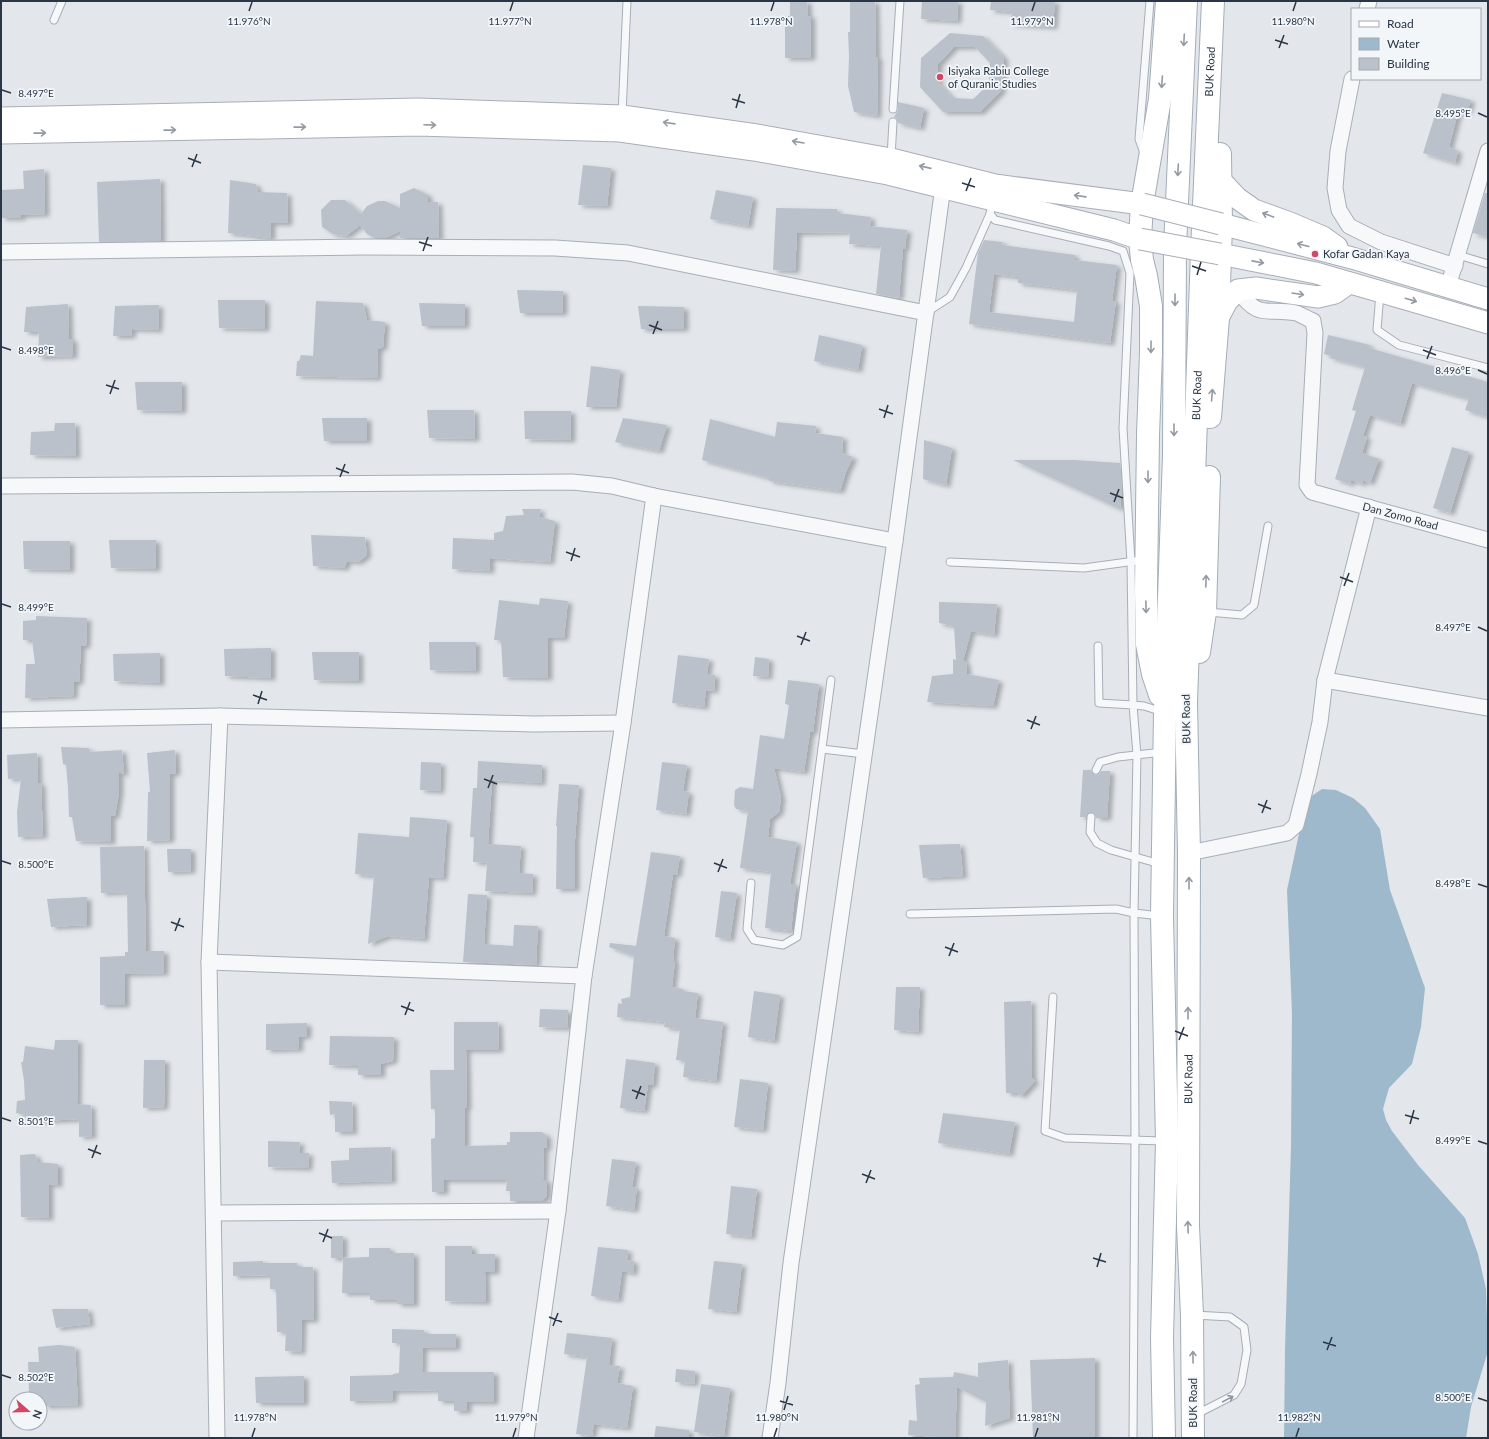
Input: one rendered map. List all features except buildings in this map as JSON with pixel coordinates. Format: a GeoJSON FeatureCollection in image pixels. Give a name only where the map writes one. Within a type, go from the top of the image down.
{"type":"FeatureCollection","features":[{"type":"Feature","properties":{"kind":"main road"},"geometry":{"type":"LineString","coordinates":[[1165,712],[1153,674],[1147,644],[1139,560],[1148,435],[1151,352],[1151,306],[1142,260],[1140,239],[1142,204],[1160,99],[1167,1]]}},
{"type":"Feature","properties":{"kind":"main road","name":"BUK Road"},"geometry":{"type":"LineString","coordinates":[[1164,1438],[1162,1338],[1167,1141],[1162,916],[1164,865],[1165,712],[1174,455],[1175,247],[1186,1]]}},
{"type":"Feature","properties":{"kind":"main road","name":"BUK Road"},"geometry":{"type":"LineString","coordinates":[[1193,1438],[1192,1315],[1188,1226],[1189,852],[1186,702],[1202,251],[1213,1]]}},
{"type":"Feature","properties":{"kind":"main road"},"geometry":{"type":"LineString","coordinates":[[1186,702],[1197,666],[1205,612],[1210,422],[1218,318],[1221,224],[1220,79],[1222,1]]}},
{"type":"Feature","properties":{"kind":"main road"},"geometry":{"type":"LineString","coordinates":[[1,133],[70,124],[418,109],[757,135],[891,159],[944,180],[991,207],[1114,230],[1140,239],[1316,273],[1488,323]]}},
{"type":"Feature","properties":{"kind":"main road"},"geometry":{"type":"LineString","coordinates":[[1,118],[70,124]]}},
{"type":"Feature","properties":{"kind":"main road"},"geometry":{"type":"LineString","coordinates":[[621,124],[888,174],[996,185],[1142,204],[1352,258],[1488,299]]}},
{"type":"Feature","properties":{"kind":"main road"},"geometry":{"type":"LineString","coordinates":[[1221,181],[1237,198],[1254,210],[1323,237],[1352,258]]}},
{"type":"Feature","properties":{"kind":"main road"},"geometry":{"type":"LineString","coordinates":[[1218,318],[1227,301],[1238,290],[1256,288],[1318,297],[1334,293],[1349,283]]}},
{"type":"Feature","properties":{"kind":"street"},"geometry":{"type":"LineString","coordinates":[[1352,80],[1338,151],[1335,188],[1339,210],[1349,226],[1380,242],[1456,261]]}},
{"type":"Feature","properties":{"kind":"street"},"geometry":{"type":"LineString","coordinates":[[1448,287],[1488,154]]}},
{"type":"Feature","properties":{"kind":"street"},"geometry":{"type":"LineString","coordinates":[[770,1438],[778,1383],[790,1263],[896,541],[944,180]]}},
{"type":"Feature","properties":{"kind":"street"},"geometry":{"type":"LineString","coordinates":[[1,252],[364,247],[555,248],[628,253],[926,313]]}},
{"type":"Feature","properties":{"kind":"street","name":"Dan Zomo Road"},"geometry":{"type":"LineString","coordinates":[[1238,290],[1246,302],[1258,310],[1297,313],[1313,322],[1315,333],[1307,485],[1312,492],[1488,540]]}},
{"type":"Feature","properties":{"kind":"street"},"geometry":{"type":"LineString","coordinates":[[1,486],[572,482],[612,486],[654,496],[896,541]]}},
{"type":"Feature","properties":{"kind":"street"},"geometry":{"type":"LineString","coordinates":[[526,1438],[558,1211],[584,976],[623,723],[654,496]]}},
{"type":"Feature","properties":{"kind":"street"},"geometry":{"type":"LineString","coordinates":[[1189,852],[1287,833],[1296,825],[1310,774],[1320,722],[1325,680],[1369,507]]}},
{"type":"Feature","properties":{"kind":"street"},"geometry":{"type":"LineString","coordinates":[[1325,680],[1488,708]]}},
{"type":"Feature","properties":{"kind":"street"},"geometry":{"type":"LineString","coordinates":[[1,720],[220,716],[533,724],[623,723]]}},
{"type":"Feature","properties":{"kind":"street"},"geometry":{"type":"LineString","coordinates":[[217,1438],[209,962],[220,716]]}},
{"type":"Feature","properties":{"kind":"street"},"geometry":{"type":"LineString","coordinates":[[209,962],[584,976]]}},
{"type":"Feature","properties":{"kind":"street"},"geometry":{"type":"LineString","coordinates":[[214,1213],[558,1211]]}},
{"type":"Feature","properties":{"kind":"lane"},"geometry":{"type":"LineString","coordinates":[[54,20],[62,1]]}},
{"type":"Feature","properties":{"kind":"lane"},"geometry":{"type":"LineString","coordinates":[[621,124],[627,1]]}},
{"type":"Feature","properties":{"kind":"lane"},"geometry":{"type":"LineString","coordinates":[[893,109],[900,1]]}},
{"type":"Feature","properties":{"kind":"lane"},"geometry":{"type":"LineString","coordinates":[[1148,165],[1139,139],[1150,1]]}},
{"type":"Feature","properties":{"kind":"lane"},"geometry":{"type":"LineString","coordinates":[[891,159],[893,122]]}},
{"type":"Feature","properties":{"kind":"lane"},"geometry":{"type":"LineString","coordinates":[[926,313],[950,296],[966,268],[991,207]]}},
{"type":"Feature","properties":{"kind":"lane"},"geometry":{"type":"LineString","coordinates":[[991,207],[995,220],[1109,246],[1123,251],[1130,273],[1123,428],[1139,560],[1133,705],[1137,755],[1134,857],[1135,1140],[1133,1438]]}},
{"type":"Feature","properties":{"kind":"lane"},"geometry":{"type":"LineString","coordinates":[[1456,261],[1488,264]]}},
{"type":"Feature","properties":{"kind":"lane"},"geometry":{"type":"LineString","coordinates":[[1380,291],[1377,330],[1383,335],[1399,346],[1488,368]]}},
{"type":"Feature","properties":{"kind":"lane"},"geometry":{"type":"LineString","coordinates":[[1205,612],[1242,615],[1254,604],[1268,526]]}},
{"type":"Feature","properties":{"kind":"lane"},"geometry":{"type":"LineString","coordinates":[[950,562],[1084,568],[1139,560]]}},
{"type":"Feature","properties":{"kind":"lane"},"geometry":{"type":"LineString","coordinates":[[1098,646],[1099,703],[1144,706],[1165,712]]}},
{"type":"Feature","properties":{"kind":"lane"},"geometry":{"type":"LineString","coordinates":[[751,883],[747,929],[754,940],[783,945],[797,937],[831,680]]}},
{"type":"Feature","properties":{"kind":"lane"},"geometry":{"type":"LineString","coordinates":[[822,749],[864,754]]}},
{"type":"Feature","properties":{"kind":"lane"},"geometry":{"type":"LineString","coordinates":[[1096,770],[1100,762],[1118,757],[1165,752]]}},
{"type":"Feature","properties":{"kind":"lane"},"geometry":{"type":"LineString","coordinates":[[1091,817],[1090,832],[1097,843],[1111,850],[1164,865]]}},
{"type":"Feature","properties":{"kind":"lane"},"geometry":{"type":"LineString","coordinates":[[910,914],[1116,909],[1134,913],[1162,916]]}},
{"type":"Feature","properties":{"kind":"lane"},"geometry":{"type":"LineString","coordinates":[[1053,997],[1045,1131],[1065,1138],[1167,1141]]}},
{"type":"Feature","properties":{"kind":"lane"},"geometry":{"type":"LineString","coordinates":[[1192,1315],[1230,1317],[1244,1327],[1247,1350],[1241,1384],[1234,1396],[1193,1416]]}},
{"type":"Feature","properties":{"kind":"water"},"geometry":{"type":"Polygon","coordinates":[[[1322,789],[1336,790],[1353,798],[1365,808],[1380,829],[1390,890],[1425,988],[1421,1027],[1412,1064],[1389,1088],[1383,1109],[1386,1120],[1392,1131],[1418,1165],[1465,1218],[1478,1254],[1486,1289],[1488,1351],[1471,1407],[1466,1438],[1284,1438],[1291,1146],[1292,1014],[1287,890],[1303,815],[1310,797],[1322,789]]]}},
{"type":"Feature","properties":{"kind":"place","name":"Isiyaka Rabiu College of Quranic Studies"},"geometry":{"type":"Point","coordinates":[940,77]}},
{"type":"Feature","properties":{"kind":"place","name":"Kofar Gadan Kaya"},"geometry":{"type":"Point","coordinates":[1315,254]}}]}
